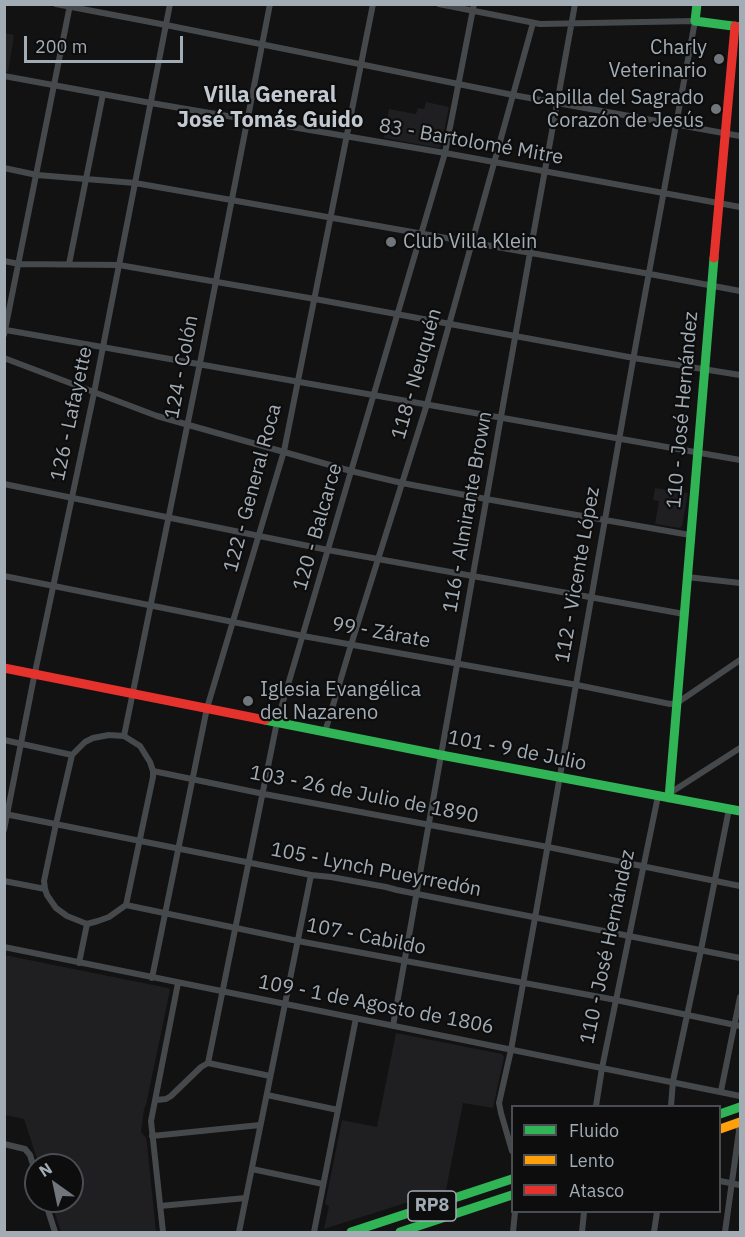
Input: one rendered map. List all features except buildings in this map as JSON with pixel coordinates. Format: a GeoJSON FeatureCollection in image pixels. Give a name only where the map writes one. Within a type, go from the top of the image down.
{"type":"FeatureCollection","features":[{"type":"Feature","properties":{"kind":"street"},"geometry":{"type":"LineString","coordinates":[[56,4],[513,95],[741,136]]}},
{"type":"Feature","properties":{"kind":"street","name":"126 - Lafayette"},"geometry":{"type":"LineString","coordinates":[[4,830],[94,393],[170,4]]}},
{"type":"Feature","properties":{"kind":"street","name":"124 - Colón"},"geometry":{"type":"LineString","coordinates":[[124,736],[233,201],[270,4]]}},
{"type":"Feature","properties":{"kind":"street","name":"122 - General Roca"},"geometry":{"type":"LineString","coordinates":[[152,978],[207,708],[284,452],[373,4]]}},
{"type":"Feature","properties":{"kind":"street"},"geometry":{"type":"LineString","coordinates":[[439,4],[474,8],[533,23],[695,21],[738,27]]}},
{"type":"Feature","properties":{"kind":"street","name":"116 - Almirante Brown"},"geometry":{"type":"LineString","coordinates":[[393,1026],[575,4]]}},
{"type":"Feature","properties":{"kind":"street","name":"112 - Vicente López"},"geometry":{"type":"LineString","coordinates":[[511,1144],[499,1103],[511,1050],[548,847],[697,4]]}},
{"type":"Feature","properties":{"kind":"street"},"geometry":{"type":"LineString","coordinates":[[70,6],[5,332],[103,346],[741,460]]}},
{"type":"Feature","properties":{"kind":"street","name":"120 - Balcarce"},"geometry":{"type":"LineString","coordinates":[[208,1063],[277,722],[445,153],[474,8]]}},
{"type":"Feature","properties":{"kind":"street","name":"118 - Neuquén"},"geometry":{"type":"LineString","coordinates":[[325,732],[427,404],[533,23]]}},
{"type":"Feature","properties":{"kind":"street","name":"110 - José Hernández"},"geometry":{"type":"LineString","coordinates":[[670,796],[718,203],[738,27]]}},
{"type":"Feature","properties":{"kind":"street","name":"83 - Bartolomé Mitre"},"geometry":{"type":"LineString","coordinates":[[4,76],[741,207]]}},
{"type":"Feature","properties":{"kind":"street"},"geometry":{"type":"LineString","coordinates":[[69,264],[103,94]]}},
{"type":"Feature","properties":{"kind":"street"},"geometry":{"type":"LineString","coordinates":[[4,168],[37,175],[135,183],[741,291]]}},
{"type":"Feature","properties":{"kind":"street"},"geometry":{"type":"LineString","coordinates":[[4,261],[19,264],[119,265],[634,358],[741,375]]}},
{"type":"Feature","properties":{"kind":"street"},"geometry":{"type":"LineString","coordinates":[[4,358],[148,413],[351,471],[486,499],[690,535]]}},
{"type":"Feature","properties":{"kind":"street"},"geometry":{"type":"LineString","coordinates":[[4,484],[328,550],[684,614]]}},
{"type":"Feature","properties":{"kind":"street","name":"99 - Zárate"},"geometry":{"type":"LineString","coordinates":[[4,576],[303,636],[670,704],[677,703]]}},
{"type":"Feature","properties":{"kind":"street"},"geometry":{"type":"LineString","coordinates":[[687,577],[741,583]]}},
{"type":"Feature","properties":{"kind":"street"},"geometry":{"type":"LineString","coordinates":[[677,703],[741,660]]}},
{"type":"Feature","properties":{"kind":"street","name":"101 - 9 de Julio"},"geometry":{"type":"LineString","coordinates":[[4,668],[441,755],[741,811]]}},
{"type":"Feature","properties":{"kind":"street"},"geometry":{"type":"LineString","coordinates":[[109,735],[124,736],[143,750],[153,771],[126,905],[109,917],[87,924],[74,920],[51,902],[44,881],[72,755],[84,742],[93,738],[109,735]]}},
{"type":"Feature","properties":{"kind":"street"},"geometry":{"type":"LineString","coordinates":[[4,740],[72,755]]}},
{"type":"Feature","properties":{"kind":"street"},"geometry":{"type":"LineString","coordinates":[[670,796],[741,748]]}},
{"type":"Feature","properties":{"kind":"street","name":"103 - 26 de Julio de 1890"},"geometry":{"type":"LineString","coordinates":[[153,771],[741,886]]}},
{"type":"Feature","properties":{"kind":"street","name":"110 - José Hernández"},"geometry":{"type":"LineString","coordinates":[[596,1105],[658,796]]}},
{"type":"Feature","properties":{"kind":"street"},"geometry":{"type":"LineString","coordinates":[[670,1105],[673,1081],[729,809]]}},
{"type":"Feature","properties":{"kind":"street","name":"105 - Lynch Pueyrredón"},"geometry":{"type":"LineString","coordinates":[[6,814],[741,958]]}},
{"type":"Feature","properties":{"kind":"street"},"geometry":{"type":"LineString","coordinates":[[239,1233],[311,875]]}},
{"type":"Feature","properties":{"kind":"street"},"geometry":{"type":"LineString","coordinates":[[4,880],[45,889]]}},
{"type":"Feature","properties":{"kind":"street","name":"107 - Cabildo"},"geometry":{"type":"LineString","coordinates":[[126,905],[405,962],[616,1000],[738,1025]]}},
{"type":"Feature","properties":{"kind":"street"},"geometry":{"type":"LineString","coordinates":[[79,963],[87,924]]}},
{"type":"Feature","properties":{"kind":"street","name":"109 - 1 de Agosto de 1806"},"geometry":{"type":"LineString","coordinates":[[4,948],[741,1096]]}},
{"type":"Feature","properties":{"kind":"street"},"geometry":{"type":"LineString","coordinates":[[163,1233],[151,1121],[178,983]]}},
{"type":"Feature","properties":{"kind":"street"},"geometry":{"type":"LineString","coordinates":[[720,1091],[738,1025],[741,997]]}},
{"type":"Feature","properties":{"kind":"street"},"geometry":{"type":"LineString","coordinates":[[314,1233],[356,1018]]}},
{"type":"Feature","properties":{"kind":"street"},"geometry":{"type":"LineString","coordinates":[[156,1100],[171,1096],[208,1063],[270,1076]]}},
{"type":"Feature","properties":{"kind":"street"},"geometry":{"type":"LineString","coordinates":[[267,1095],[338,1110]]}},
{"type":"Feature","properties":{"kind":"street"},"geometry":{"type":"LineString","coordinates":[[721,1114],[741,1107]]}},
{"type":"Feature","properties":{"kind":"street"},"geometry":{"type":"LineString","coordinates":[[721,1129],[739,1123],[725,1233]]}},
{"type":"Feature","properties":{"kind":"street"},"geometry":{"type":"LineString","coordinates":[[152,1136],[260,1125]]}},
{"type":"Feature","properties":{"kind":"street"},"geometry":{"type":"LineString","coordinates":[[4,1144],[26,1149],[29,1153]]}},
{"type":"Feature","properties":{"kind":"street"},"geometry":{"type":"LineString","coordinates":[[252,1169],[323,1184]]}},
{"type":"Feature","properties":{"kind":"street","name":"RP8"},"geometry":{"type":"LineString","coordinates":[[351,1233],[511,1180]]}},
{"type":"Feature","properties":{"kind":"street"},"geometry":{"type":"LineString","coordinates":[[721,1181],[741,1185]]}},
{"type":"Feature","properties":{"kind":"street","name":"RP8"},"geometry":{"type":"LineString","coordinates":[[405,1232],[511,1196]]}},
{"type":"Feature","properties":{"kind":"street"},"geometry":{"type":"LineString","coordinates":[[160,1206],[246,1198]]}},
{"type":"Feature","properties":{"kind":"street"},"geometry":{"type":"LineString","coordinates":[[49,1213],[55,1233]]}},
{"type":"Feature","properties":{"kind":"street"},"geometry":{"type":"LineString","coordinates":[[513,1233],[515,1213]]}},
{"type":"Feature","properties":{"kind":"street"},"geometry":{"type":"LineString","coordinates":[[582,1233],[584,1213]]}},
{"type":"Feature","properties":{"kind":"street"},"geometry":{"type":"LineString","coordinates":[[654,1233],[657,1213]]}},
{"type":"Feature","properties":{"kind":"shaded area"},"geometry":{"type":"Polygon","coordinates":[[[5,33],[14,35],[8,72],[5,71],[5,33]]]}},
{"type":"Feature","properties":{"kind":"shaded area"},"geometry":{"type":"Polygon","coordinates":[[[426,102],[449,107],[439,148],[384,138],[389,109],[416,114],[418,108],[424,109],[426,102]]]}},
{"type":"Feature","properties":{"kind":"shaded area"},"geometry":{"type":"Polygon","coordinates":[[[655,488],[688,493],[680,528],[655,524],[659,501],[653,500],[655,488]]]}},
{"type":"Feature","properties":{"kind":"shaded area"},"geometry":{"type":"Polygon","coordinates":[[[4,955],[170,990],[141,1132],[147,1144],[156,1232],[61,1232],[55,1213],[84,1213],[84,1153],[35,1153],[24,1119],[5,1115],[4,955]]]}},
{"type":"Feature","properties":{"kind":"shaded area"},"geometry":{"type":"Polygon","coordinates":[[[396,1033],[502,1054],[504,1057],[493,1108],[463,1103],[446,1190],[324,1229],[329,1206],[325,1204],[342,1120],[377,1127],[396,1033]]]}},
{"type":"Feature","properties":{"kind":"traffic: fast"},"geometry":{"type":"LineString","coordinates":[[697,4],[695,21],[740,27]]}},
{"type":"Feature","properties":{"kind":"traffic: fast"},"geometry":{"type":"LineString","coordinates":[[669,798],[714,258]]}},
{"type":"Feature","properties":{"kind":"traffic: fast"},"geometry":{"type":"LineString","coordinates":[[265,720],[740,811]]}},
{"type":"Feature","properties":{"kind":"traffic: fast"},"geometry":{"type":"LineString","coordinates":[[721,1114],[740,1107]]}},
{"type":"Feature","properties":{"kind":"traffic: fast"},"geometry":{"type":"LineString","coordinates":[[351,1232],[511,1179]]}},
{"type":"Feature","properties":{"kind":"traffic: fast"},"geometry":{"type":"LineString","coordinates":[[400,1232],[511,1195]]}},
{"type":"Feature","properties":{"kind":"traffic: slow"},"geometry":{"type":"LineString","coordinates":[[721,1129],[740,1122]]}},
{"type":"Feature","properties":{"kind":"traffic: jam"},"geometry":{"type":"LineString","coordinates":[[714,258],[735,26]]}},
{"type":"Feature","properties":{"kind":"traffic: jam"},"geometry":{"type":"LineString","coordinates":[[4,668],[265,720]]}},
{"type":"Feature","properties":{"kind":"place","name":"Charly Veterinario"},"geometry":{"type":"Point","coordinates":[719,59]}},
{"type":"Feature","properties":{"kind":"place","name":"Capilla del Sagrado Corazón de Jesús"},"geometry":{"type":"Point","coordinates":[716,109]}},
{"type":"Feature","properties":{"kind":"place","name":"Club Villa Klein"},"geometry":{"type":"Point","coordinates":[391,242]}},
{"type":"Feature","properties":{"kind":"place","name":"Iglesia Evangélica del Nazareno"},"geometry":{"type":"Point","coordinates":[248,701]}},
{"type":"Feature","properties":{"kind":"district","name":"Villa General José Tomás Guido"},"geometry":{"type":"Point","coordinates":[270,108]}}]}
